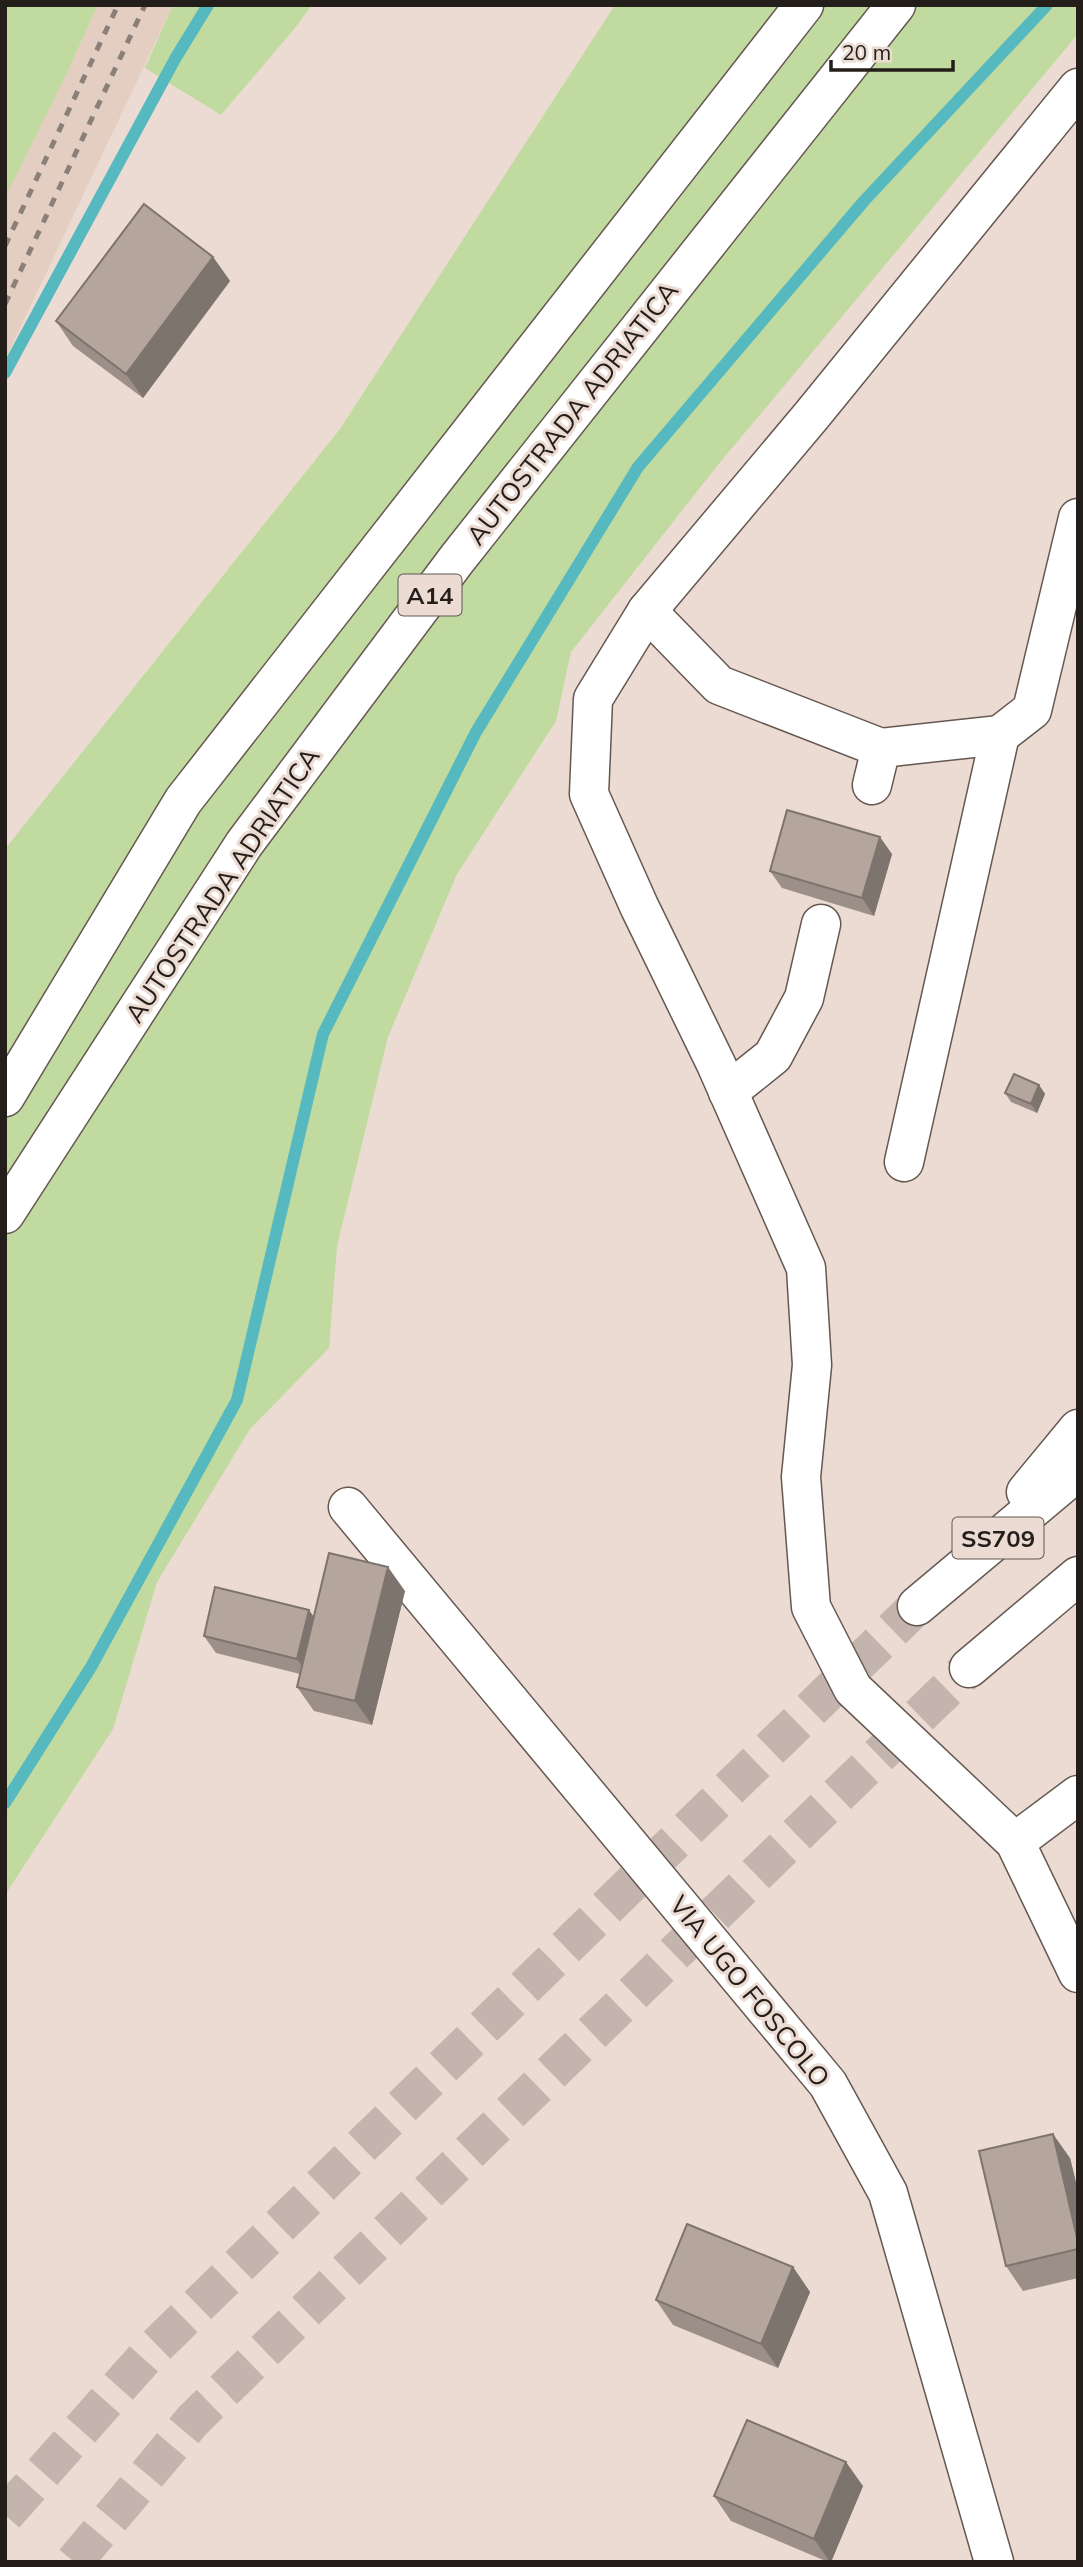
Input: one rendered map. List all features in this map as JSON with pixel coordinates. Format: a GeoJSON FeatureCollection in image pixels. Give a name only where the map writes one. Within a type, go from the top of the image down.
{"type":"FeatureCollection","features":[{"type":"Feature","properties":{"kind":"main road","name":"A14"},"geometry":{"type":"LineString","coordinates":[[5,1097],[183,801],[804,5]]}},
{"type":"Feature","properties":{"kind":"main road","name":"AUTOSTRADA ADRIATICA"},"geometry":{"type":"LineString","coordinates":[[5,1214],[252,833],[457,559],[895,5]]}},
{"type":"Feature","properties":{"kind":"main road"},"geometry":{"type":"LineString","coordinates":[[1078,88],[812,415],[647,611],[593,699],[589,794],[728,1092],[806,1268],[812,1365],[801,1477],[811,1607],[853,1689],[1016,1842],[1078,1973]]}},
{"type":"Feature","properties":{"kind":"main road"},"geometry":{"type":"LineString","coordinates":[[647,611],[719,685],[881,748],[1000,735],[1032,710],[1078,518]]}},
{"type":"Feature","properties":{"kind":"main road"},"geometry":{"type":"LineString","coordinates":[[904,1162],[1000,735]]}},
{"type":"Feature","properties":{"kind":"main road"},"geometry":{"type":"LineString","coordinates":[[872,785],[881,748]]}},
{"type":"Feature","properties":{"kind":"main road"},"geometry":{"type":"LineString","coordinates":[[728,1092],[773,1056],[804,998],[821,924]]}},
{"type":"Feature","properties":{"kind":"main road","name":"SS709"},"geometry":{"type":"LineString","coordinates":[[966,1565],[1078,1429]]}},
{"type":"Feature","properties":{"kind":"main road","name":"SS709"},"geometry":{"type":"LineString","coordinates":[[917,1606],[1078,1471]]}},
{"type":"Feature","properties":{"kind":"main road","name":"VIA UGO FOSCOLO"},"geometry":{"type":"LineString","coordinates":[[348,1507],[828,2084],[888,2193],[994,2562]]}},
{"type":"Feature","properties":{"kind":"main road","name":"SS709"},"geometry":{"type":"LineString","coordinates":[[969,1668],[1078,1576]]}},
{"type":"Feature","properties":{"kind":"main road"},"geometry":{"type":"LineString","coordinates":[[1016,1842],[1078,1795]]}},
{"type":"Feature","properties":{"kind":"shaded area"},"geometry":{"type":"Polygon","coordinates":[[[98,5],[173,5],[5,360],[5,198],[98,5]]]}},
{"type":"Feature","properties":{"kind":"green space"},"geometry":{"type":"Polygon","coordinates":[[[5,5],[98,5],[5,198],[5,5]]]}},
{"type":"Feature","properties":{"kind":"green space"},"geometry":{"type":"Polygon","coordinates":[[[173,5],[312,5],[221,115],[145,68],[173,5]]]}},
{"type":"Feature","properties":{"kind":"green space"},"geometry":{"type":"Polygon","coordinates":[[[615,5],[1078,5],[1078,34],[717,466],[571,652],[556,721],[457,874],[388,1037],[337,1246],[329,1348],[250,1429],[157,1582],[113,1729],[5,1895],[5,849],[340,429],[615,5]]]}},
{"type":"Feature","properties":{"kind":"building"},"geometry":{"type":"Polygon","coordinates":[[[144,204],[213,257],[126,374],[56,321],[144,204]]]}},
{"type":"Feature","properties":{"kind":"building"},"geometry":{"type":"Polygon","coordinates":[[[787,810],[880,837],[862,898],[770,871],[787,810]]]}},
{"type":"Feature","properties":{"kind":"building"},"geometry":{"type":"Polygon","coordinates":[[[1014,1074],[1039,1085],[1031,1104],[1005,1093],[1014,1074]]]}},
{"type":"Feature","properties":{"kind":"building"},"geometry":{"type":"Polygon","coordinates":[[[329,1553],[388,1567],[355,1701],[297,1687],[329,1553]]]}},
{"type":"Feature","properties":{"kind":"building"},"geometry":{"type":"Polygon","coordinates":[[[215,1587],[309,1610],[297,1659],[204,1636],[215,1587]]]}},
{"type":"Feature","properties":{"kind":"building"},"geometry":{"type":"Polygon","coordinates":[[[1053,2134],[1078,2249],[1006,2266],[979,2151],[1053,2134]]]}},
{"type":"Feature","properties":{"kind":"building"},"geometry":{"type":"Polygon","coordinates":[[[687,2224],[793,2267],[761,2344],[656,2300],[687,2224]]]}},
{"type":"Feature","properties":{"kind":"building"},"geometry":{"type":"Polygon","coordinates":[[[747,2420],[846,2462],[814,2539],[714,2496],[747,2420]]]}},
{"type":"Feature","properties":{"kind":"waterway"},"geometry":{"type":"LineString","coordinates":[[5,373],[175,59],[208,5]]}},
{"type":"Feature","properties":{"kind":"waterway"},"geometry":{"type":"LineString","coordinates":[[5,1803],[91,1667],[237,1400],[323,1034],[476,732],[638,467],[864,201],[1047,5]]}},
{"type":"Feature","properties":{"kind":"tunnel"},"geometry":{"type":"LineString","coordinates":[[5,2515],[149,2353],[917,1606]]}},
{"type":"Feature","properties":{"kind":"tunnel"},"geometry":{"type":"LineString","coordinates":[[74,2562],[193,2420],[969,1668]]}},
{"type":"Feature","properties":{"kind":"railway"},"geometry":{"type":"LineString","coordinates":[[5,246],[118,5]]}},
{"type":"Feature","properties":{"kind":"railway"},"geometry":{"type":"LineString","coordinates":[[5,304],[145,5]]}}]}
